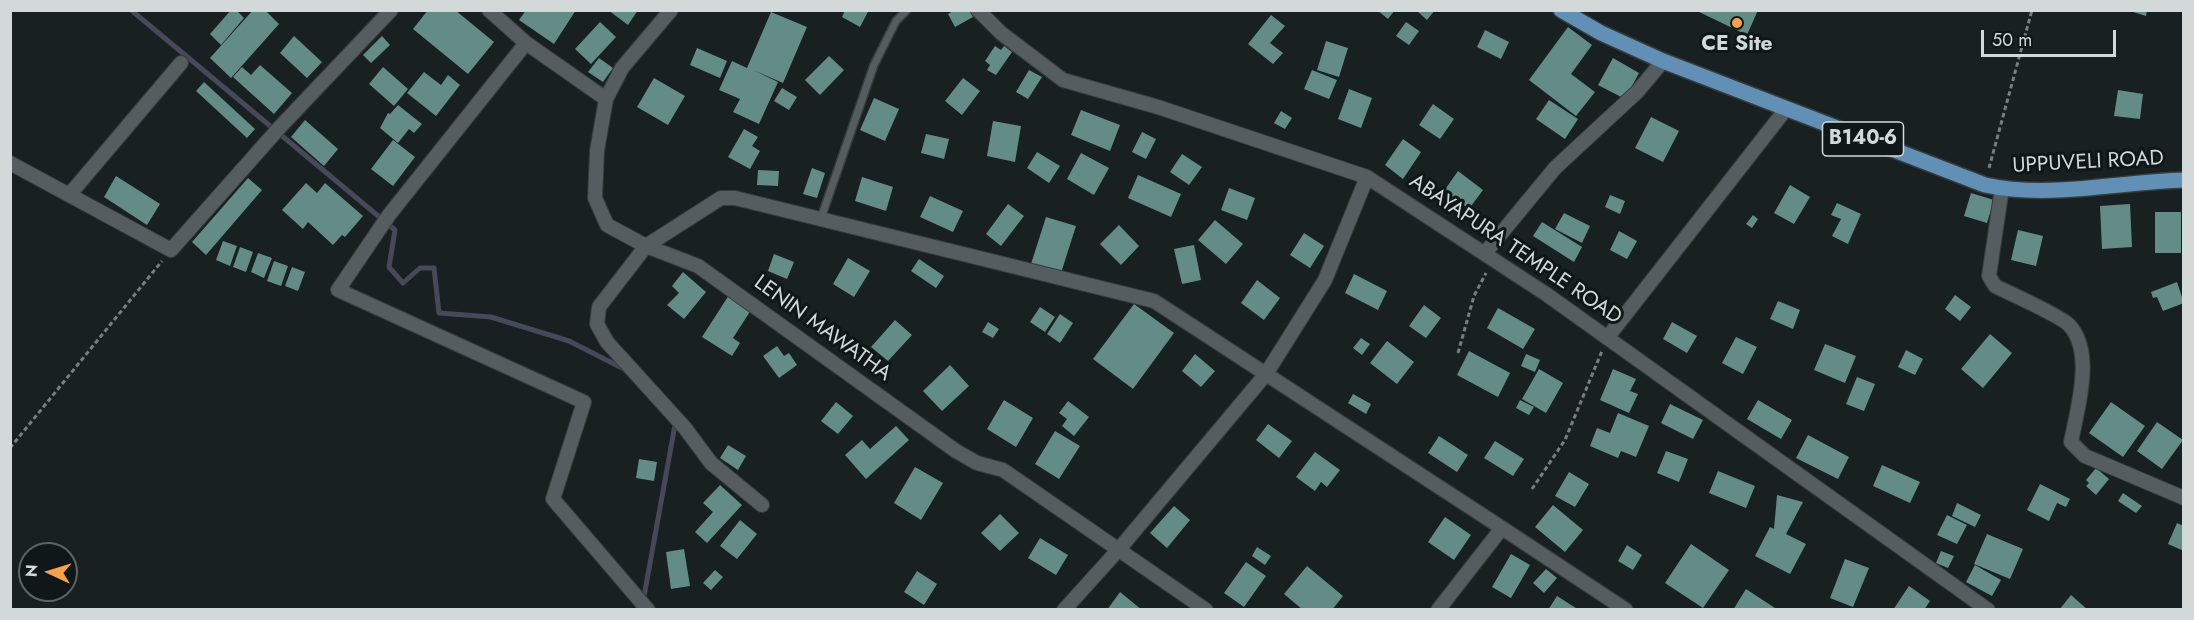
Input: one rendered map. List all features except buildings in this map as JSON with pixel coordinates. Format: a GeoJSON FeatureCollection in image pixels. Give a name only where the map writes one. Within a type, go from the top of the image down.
{"type":"FeatureCollection","features":[{"type":"Feature","properties":{"kind":"main road","name":"UPPUVELI ROAD"},"geometry":{"type":"LineString","coordinates":[[1561,10],[1601,33],[1663,62],[1984,184],[2002,188],[2057,189],[2184,180]]}},
{"type":"Feature","properties":{"kind":"street"},"geometry":{"type":"LineString","coordinates":[[10,164],[70,194],[171,250],[276,131],[391,10]]}},
{"type":"Feature","properties":{"kind":"street"},"geometry":{"type":"LineString","coordinates":[[489,10],[526,42],[606,99]]}},
{"type":"Feature","properties":{"kind":"street","name":"LENIN MAWATHA"},"geometry":{"type":"LineString","coordinates":[[671,10],[622,68],[606,99],[597,151],[595,198],[607,225],[646,246],[698,266],[956,451],[977,463],[1003,470],[1206,609]]}},
{"type":"Feature","properties":{"kind":"street","name":"ABAYAPURA TEMPLE ROAD"},"geometry":{"type":"LineString","coordinates":[[978,10],[1001,33],[1063,80],[1158,107],[1367,177],[1489,256],[1607,338],[1988,609]]}},
{"type":"Feature","properties":{"kind":"street"},"geometry":{"type":"LineString","coordinates":[[526,42],[389,215],[338,290],[584,402],[553,499],[648,609]]}},
{"type":"Feature","properties":{"kind":"street"},"geometry":{"type":"LineString","coordinates":[[1489,256],[1555,168],[1637,92],[1663,62]]}},
{"type":"Feature","properties":{"kind":"street"},"geometry":{"type":"LineString","coordinates":[[70,194],[181,63]]}},
{"type":"Feature","properties":{"kind":"street"},"geometry":{"type":"LineString","coordinates":[[1607,338],[1786,109]]}},
{"type":"Feature","properties":{"kind":"street"},"geometry":{"type":"LineString","coordinates":[[1064,609],[1120,548],[1266,374],[1326,280],[1367,177]]}},
{"type":"Feature","properties":{"kind":"street"},"geometry":{"type":"LineString","coordinates":[[2002,188],[1989,276],[1995,286],[2069,324],[2079,343],[2084,372],[2071,442],[2085,456],[2184,498]]}},
{"type":"Feature","properties":{"kind":"street"},"geometry":{"type":"LineString","coordinates":[[762,505],[711,463],[685,428],[607,342],[597,324],[599,307],[646,246],[721,198],[735,198],[821,218],[989,262],[1154,301],[1626,609]]}},
{"type":"Feature","properties":{"kind":"street"},"geometry":{"type":"LineString","coordinates":[[1438,609],[1502,528]]}},
{"type":"Feature","properties":{"kind":"lane"},"geometry":{"type":"LineString","coordinates":[[821,218],[874,65],[896,21],[907,10]]}},
{"type":"Feature","properties":{"kind":"path"},"geometry":{"type":"LineString","coordinates":[[1984,184],[2032,10]]}},
{"type":"Feature","properties":{"kind":"path"},"geometry":{"type":"LineString","coordinates":[[10,448],[171,250]]}},
{"type":"Feature","properties":{"kind":"path"},"geometry":{"type":"LineString","coordinates":[[1458,353],[1474,296],[1489,256]]}},
{"type":"Feature","properties":{"kind":"path"},"geometry":{"type":"LineString","coordinates":[[1532,489],[1565,440],[1607,338]]}},
{"type":"Feature","properties":{"kind":"waterway"},"geometry":{"type":"LineString","coordinates":[[131,10],[395,230],[389,267],[403,283],[420,268],[434,268],[439,313],[491,317],[569,341],[628,371]]}},
{"type":"Feature","properties":{"kind":"waterway"},"geometry":{"type":"LineString","coordinates":[[643,602],[675,425],[671,420]]}},
{"type":"Feature","properties":{"kind":"place","name":"CE Site"},"geometry":{"type":"Point","coordinates":[1737,23]}}]}
